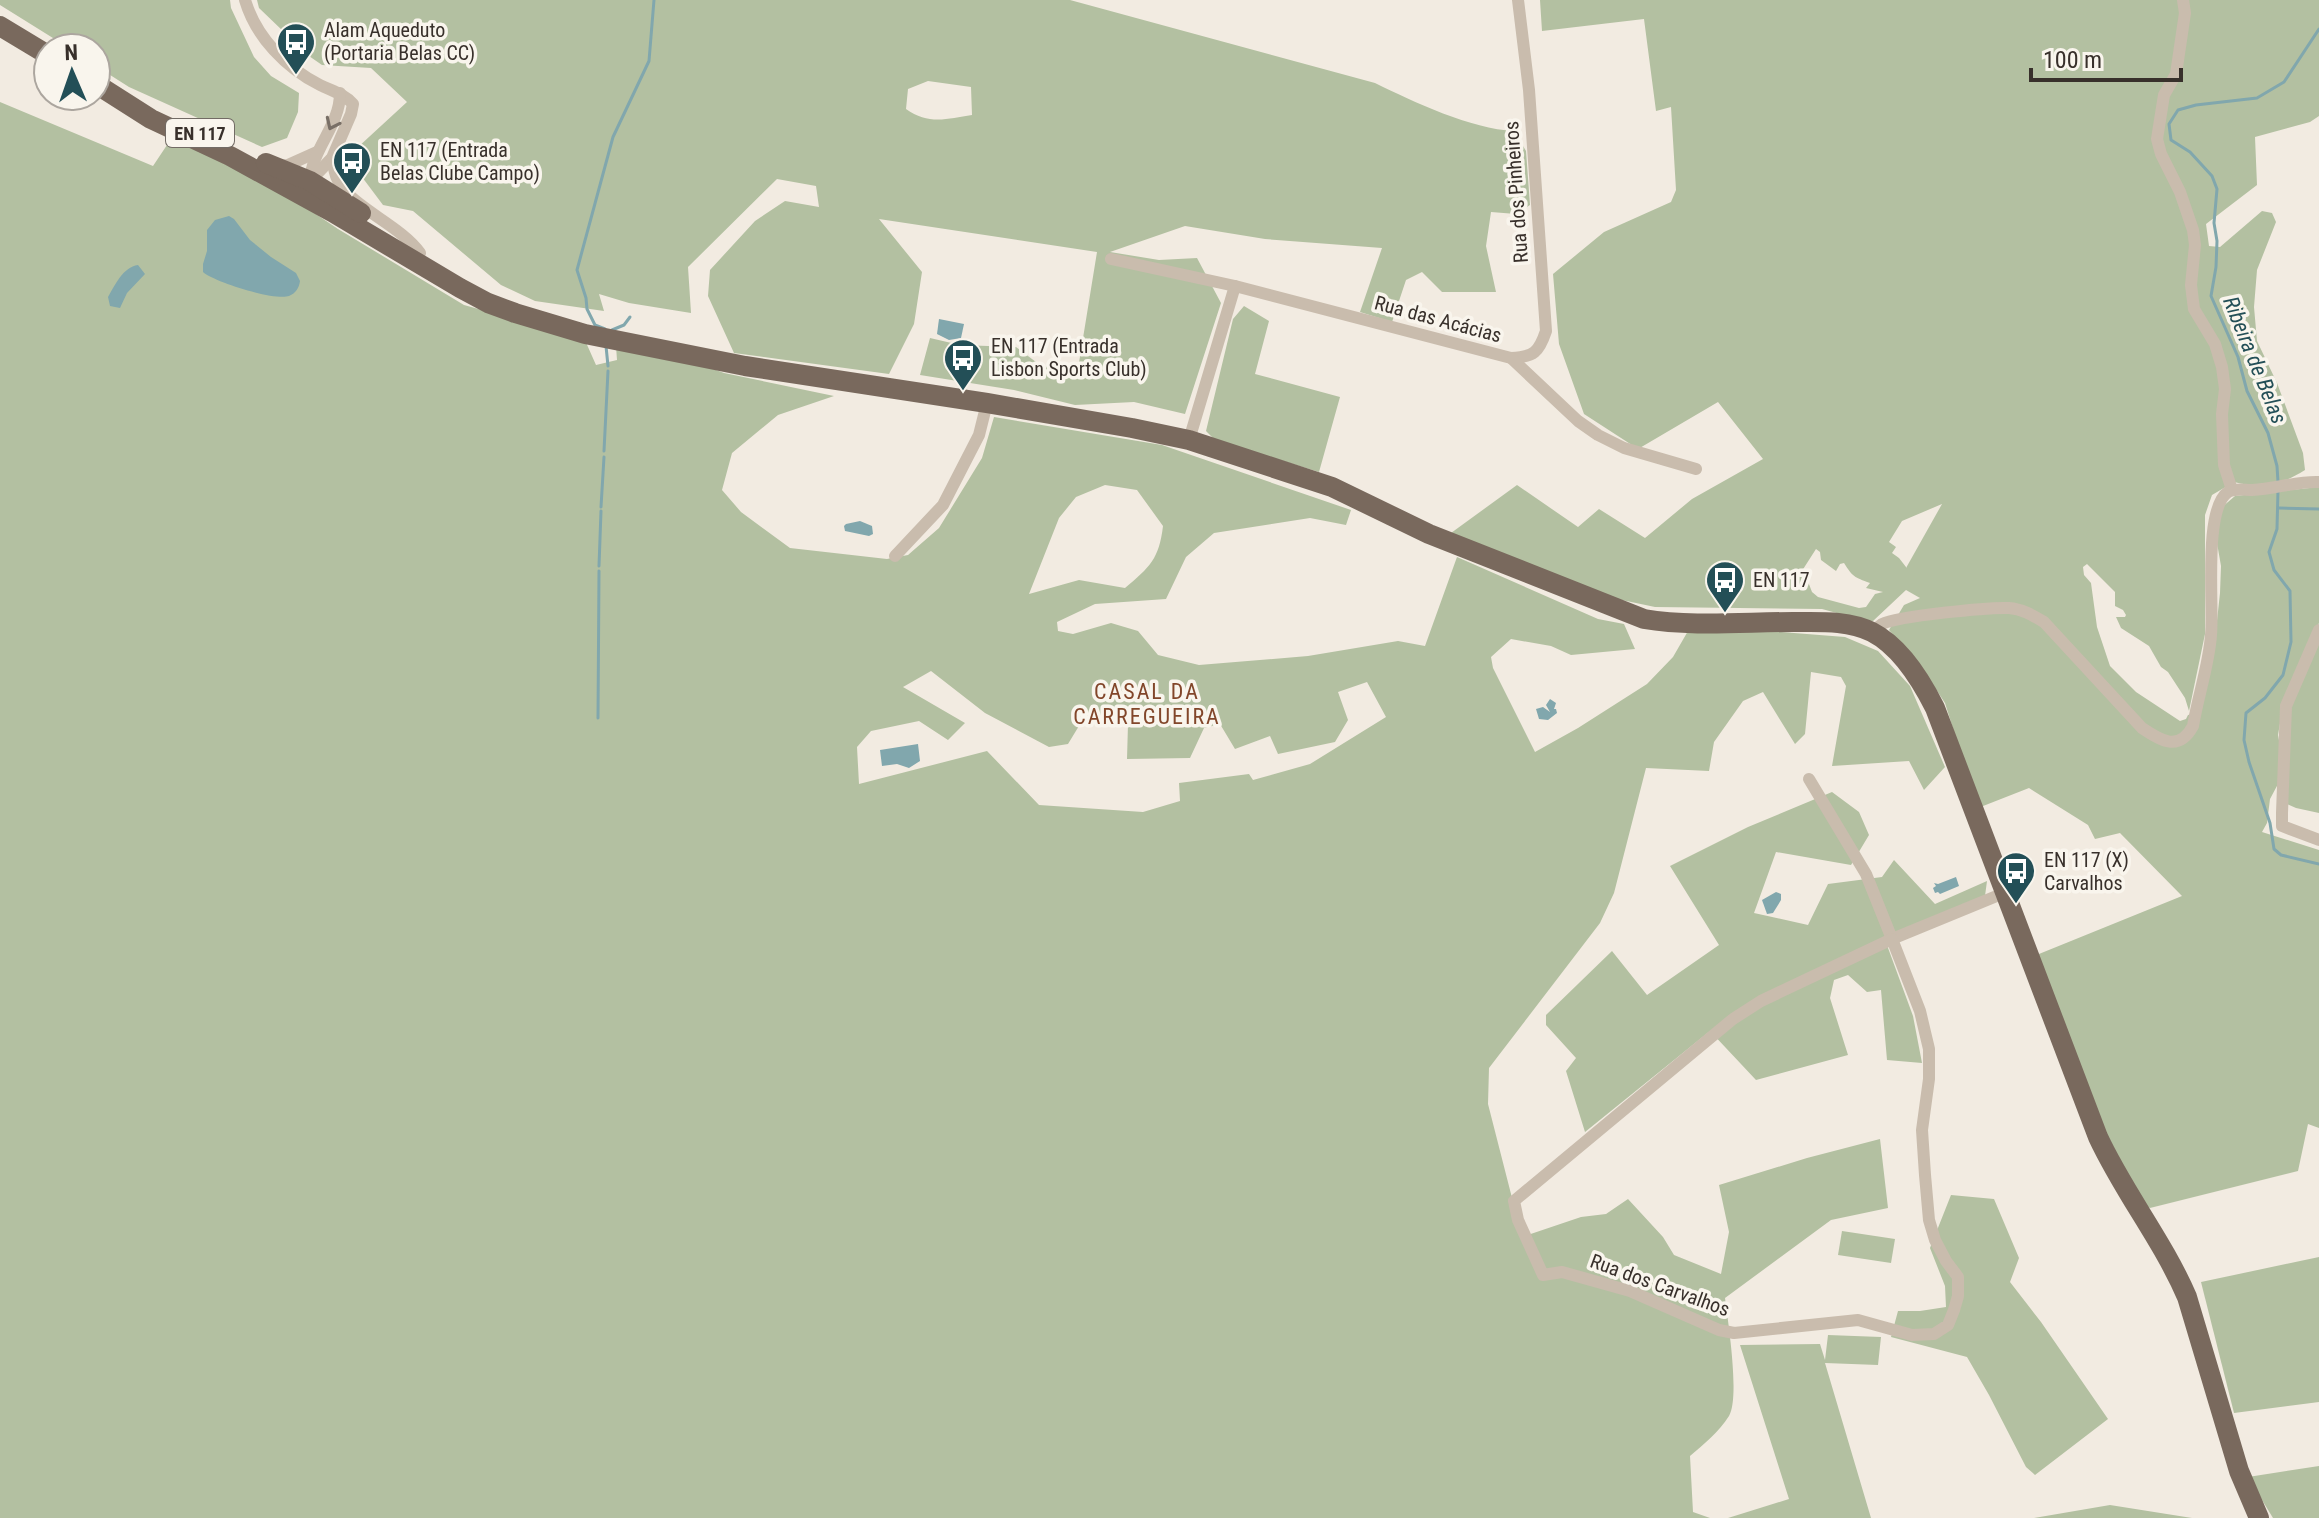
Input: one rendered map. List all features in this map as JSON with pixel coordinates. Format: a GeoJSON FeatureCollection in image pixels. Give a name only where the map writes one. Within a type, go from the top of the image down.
{"type":"FeatureCollection","features":[{"type":"Feature","properties":{"kind":"main road"},"geometry":{"type":"LineString","coordinates":[[0,26],[32,45]]}},
{"type":"Feature","properties":{"kind":"main road","name":"EN 117"},"geometry":{"type":"LineString","coordinates":[[112,93],[151,119],[230,156],[322,206],[460,288],[515,313],[585,334],[720,361],[987,403],[1189,440],[1332,487],[1429,534],[1638,617],[1674,622],[1828,622],[1873,633],[1902,657],[1929,695],[2098,1137],[2187,1297],[2239,1471],[2259,1518]]}},
{"type":"Feature","properties":{"kind":"main road","name":"EN 117"},"geometry":{"type":"LineString","coordinates":[[123,100],[310,181],[485,297],[515,313]]}},
{"type":"Feature","properties":{"kind":"main road"},"geometry":{"type":"LineString","coordinates":[[230,156],[291,180],[310,181],[322,206]]}},
{"type":"Feature","properties":{"kind":"street"},"geometry":{"type":"LineString","coordinates":[[245,0],[255,24],[278,54],[307,77],[340,93],[353,104],[332,158],[310,181]]}},
{"type":"Feature","properties":{"kind":"street","name":"Rua dos Pinheiros"},"geometry":{"type":"LineString","coordinates":[[1511,358],[1523,358],[1535,353],[1546,331],[1529,90],[1518,0]]}},
{"type":"Feature","properties":{"kind":"street"},"geometry":{"type":"LineString","coordinates":[[2183,0],[2185,13],[2176,74],[2164,95],[2157,139],[2193,230],[2195,245],[2191,285],[2194,309],[2215,344],[2222,367],[2225,389],[2222,414],[2224,465],[2232,490]]}},
{"type":"Feature","properties":{"kind":"street"},"geometry":{"type":"LineString","coordinates":[[310,181],[317,152],[337,115],[340,93]]}},
{"type":"Feature","properties":{"kind":"street"},"geometry":{"type":"LineString","coordinates":[[276,166],[288,165],[317,152]]}},
{"type":"Feature","properties":{"kind":"street"},"geometry":{"type":"LineString","coordinates":[[332,158],[339,183],[349,195],[398,231],[420,253]]}},
{"type":"Feature","properties":{"kind":"street","name":"Rua das Acácias"},"geometry":{"type":"LineString","coordinates":[[1111,259],[1235,286],[1511,358],[1578,421],[1598,435],[1624,448],[1696,469]]}},
{"type":"Feature","properties":{"kind":"street"},"geometry":{"type":"LineString","coordinates":[[1189,440],[1235,286]]}},
{"type":"Feature","properties":{"kind":"street"},"geometry":{"type":"LineString","coordinates":[[895,556],[943,505],[979,435],[987,403]]}},
{"type":"Feature","properties":{"kind":"street"},"geometry":{"type":"LineString","coordinates":[[1873,633],[1880,625],[1900,620],[1992,608],[2026,612],[2044,622],[2142,728],[2161,741],[2179,740],[2193,726],[2211,637],[2216,509],[2232,490],[2319,482]]}},
{"type":"Feature","properties":{"kind":"street"},"geometry":{"type":"LineString","coordinates":[[2319,630],[2286,706],[2282,826],[2319,840]]}},
{"type":"Feature","properties":{"kind":"street"},"geometry":{"type":"LineString","coordinates":[[1809,779],[1866,874],[1892,939]]}},
{"type":"Feature","properties":{"kind":"street","name":"Rua dos Carvalhos"},"geometry":{"type":"LineString","coordinates":[[1892,939],[1920,1011],[1929,1049],[1929,1079],[1922,1130],[1929,1220],[1935,1240],[1958,1277],[1958,1296],[1948,1325],[1934,1334],[1912,1335],[1858,1320],[1729,1333],[1630,1291],[1562,1272],[1543,1275],[1518,1220],[1514,1201],[1733,1019],[1761,1001],[1892,939],[2004,893]]}},
{"type":"Feature","properties":{"kind":"green space"},"geometry":{"type":"Polygon","coordinates":[[[0,0],[230,0],[254,57],[271,76],[299,93],[298,112],[287,138],[262,147],[129,87],[112,76],[112,32],[43,32],[0,5],[0,0]]]}},
{"type":"Feature","properties":{"kind":"green space"},"geometry":{"type":"Polygon","coordinates":[[[257,0],[1070,0],[1375,83],[1461,120],[1514,131],[1526,151],[1530,205],[1516,214],[1491,212],[1486,246],[1496,292],[1442,292],[1422,272],[1406,280],[1392,322],[1360,312],[1382,248],[1265,239],[1185,226],[1110,252],[1159,260],[1197,258],[1221,303],[1185,414],[1134,402],[1075,405],[1014,390],[920,375],[930,338],[960,345],[1016,347],[1040,365],[1077,375],[1097,252],[879,219],[922,272],[914,324],[889,374],[734,353],[708,296],[710,270],[755,221],[785,201],[819,207],[816,186],[777,179],[688,267],[691,313],[629,303],[599,294],[604,311],[535,301],[501,285],[413,211],[383,205],[362,177],[357,148],[407,102],[371,68],[322,65],[259,8],[257,0]],[[928,81],[908,89],[906,109],[930,119],[972,115],[971,87],[928,81]]]}},
{"type":"Feature","properties":{"kind":"green space"},"geometry":{"type":"Polygon","coordinates":[[[1540,0],[2319,0],[2319,116],[2310,122],[2255,137],[2257,185],[2206,224],[2209,246],[2220,247],[2262,211],[2272,213],[2276,222],[2257,270],[2254,307],[2257,341],[2277,383],[2303,453],[2305,470],[2271,484],[2234,482],[2212,495],[2205,515],[2205,634],[2189,711],[2185,698],[2149,646],[2121,628],[2116,617],[2126,615],[2115,606],[2115,592],[2087,564],[2083,567],[2084,575],[2091,583],[2097,627],[2110,666],[2136,692],[2180,721],[2186,719],[2188,715],[2199,712],[2216,630],[2221,566],[2217,543],[2221,508],[2235,496],[2319,487],[2319,623],[2284,700],[2278,735],[2281,751],[2278,784],[2270,799],[2267,823],[2262,832],[2319,850],[2319,1128],[2308,1124],[2298,1171],[2150,1208],[2144,1205],[2103,1127],[2034,956],[2182,896],[2120,833],[2095,839],[2088,825],[2029,788],[1978,808],[1945,703],[1922,668],[1889,630],[1904,605],[1920,598],[1906,590],[1873,621],[1822,609],[1655,607],[1598,595],[1451,533],[1517,485],[1578,527],[1599,509],[1645,538],[1692,499],[1763,459],[1718,402],[1638,449],[1584,414],[1559,344],[1553,274],[1604,232],[1671,202],[1676,190],[1671,107],[1656,111],[1644,19],[1542,31],[1540,0]],[[1942,504],[1902,521],[1889,542],[1896,547],[1892,553],[1906,568],[1942,504]],[[1816,549],[1800,574],[1807,579],[1812,592],[1818,597],[1859,608],[1866,607],[1875,594],[1883,592],[1866,588],[1870,583],[1854,576],[1844,563],[1836,571],[1821,560],[1820,552],[1816,549]]]}},
{"type":"Feature","properties":{"kind":"green space"},"geometry":{"type":"Polygon","coordinates":[[[0,102],[153,166],[171,139],[205,154],[292,198],[464,305],[584,338],[596,365],[617,360],[616,346],[834,396],[778,415],[732,453],[722,490],[741,512],[790,548],[887,559],[908,555],[939,528],[982,458],[994,417],[1162,445],[1351,510],[1346,525],[1310,518],[1214,533],[1186,557],[1166,599],[1095,604],[1057,622],[1058,631],[1073,634],[1111,623],[1138,631],[1158,655],[1199,665],[1308,656],[1398,641],[1425,646],[1457,557],[1598,619],[1624,624],[1635,649],[1571,655],[1551,646],[1511,639],[1491,657],[1493,668],[1535,752],[1647,684],[1673,657],[1688,631],[1744,629],[1845,637],[1878,651],[1910,686],[1945,767],[1924,790],[1909,761],[1832,766],[1846,686],[1841,677],[1811,672],[1805,734],[1795,744],[1763,692],[1743,701],[1714,742],[1709,771],[1646,768],[1614,893],[1600,923],[1489,1068],[1488,1104],[1522,1237],[1581,1217],[1606,1214],[1628,1199],[1663,1237],[1674,1255],[1721,1274],[1729,1232],[1719,1185],[1880,1139],[1888,1208],[1831,1220],[1725,1298],[1732,1359],[1732,1406],[1721,1427],[1690,1456],[1693,1512],[1710,1518],[0,1518],[0,102]],[[1105,485],[1076,497],[1059,518],[1029,594],[1079,580],[1125,588],[1152,562],[1163,526],[1137,490],[1105,485]],[[931,671],[903,687],[965,723],[948,740],[919,721],[871,731],[857,747],[859,784],[987,751],[1039,805],[1143,812],[1180,801],[1179,783],[1249,774],[1253,780],[1310,764],[1386,717],[1367,682],[1338,692],[1348,720],[1335,742],[1278,754],[1270,736],[1235,749],[1220,724],[1204,728],[1190,758],[1127,759],[1128,724],[1085,716],[1068,744],[1049,747],[985,713],[931,671]]]}},
{"type":"Feature","properties":{"kind":"green space"},"geometry":{"type":"Polygon","coordinates":[[[1244,306],[1269,321],[1255,374],[1340,397],[1319,472],[1215,440],[1206,431],[1233,319],[1244,306]]]}},
{"type":"Feature","properties":{"kind":"green space"},"geometry":{"type":"Polygon","coordinates":[[[2319,641],[2319,813],[2287,804],[2289,708],[2319,641]]]}},
{"type":"Feature","properties":{"kind":"green space"},"geometry":{"type":"Polygon","coordinates":[[[1832,792],[1859,812],[1869,835],[1851,865],[1776,852],[1754,913],[1808,925],[1828,884],[1882,877],[1894,860],[1935,904],[1987,881],[1985,896],[1884,937],[1913,1016],[1922,1063],[1887,1060],[1881,990],[1867,992],[1848,975],[1834,980],[1830,998],[1848,1055],[1756,1080],[1710,1031],[1585,1132],[1566,1071],[1576,1058],[1546,1025],[1546,1015],[1612,951],[1647,995],[1719,945],[1670,866],[1748,827],[1832,792]]]}},
{"type":"Feature","properties":{"kind":"green space"},"geometry":{"type":"Polygon","coordinates":[[[1951,1195],[1994,1199],[2019,1258],[2010,1282],[2108,1419],[2035,1475],[2026,1467],[1967,1357],[1891,1337],[1898,1311],[1946,1307],[1945,1286],[1930,1248],[1951,1195]]]}},
{"type":"Feature","properties":{"kind":"green space"},"geometry":{"type":"Polygon","coordinates":[[[1842,1231],[1895,1239],[1891,1263],[1838,1255],[1842,1231]]]}},
{"type":"Feature","properties":{"kind":"green space"},"geometry":{"type":"Polygon","coordinates":[[[2319,1257],[2319,1402],[2234,1413],[2201,1282],[2319,1257]]]}},
{"type":"Feature","properties":{"kind":"green space"},"geometry":{"type":"Polygon","coordinates":[[[1828,1335],[1881,1337],[1878,1365],[1825,1363],[1871,1518],[1728,1518],[1789,1499],[1740,1345],[1820,1344],[1825,1360],[1828,1335]]]}},
{"type":"Feature","properties":{"kind":"green space"},"geometry":{"type":"Polygon","coordinates":[[[2319,1466],[2319,1518],[2273,1518],[2248,1477],[2319,1466]]]}},
{"type":"Feature","properties":{"kind":"green space"},"geometry":{"type":"Polygon","coordinates":[[[2110,1505],[2192,1518],[2034,1518],[2110,1505]]]}},
{"type":"Feature","properties":{"kind":"water"},"geometry":{"type":"Polygon","coordinates":[[[229,216],[250,240],[296,273],[300,281],[294,293],[282,297],[245,290],[203,272],[207,230],[215,220],[229,216]]]}},
{"type":"Feature","properties":{"kind":"water"},"geometry":{"type":"Polygon","coordinates":[[[138,265],[145,274],[127,293],[120,308],[110,306],[108,297],[117,282],[128,269],[138,265]]]}},
{"type":"Feature","properties":{"kind":"water"},"geometry":{"type":"Polygon","coordinates":[[[939,319],[964,324],[961,338],[949,340],[937,334],[939,319]]]}},
{"type":"Feature","properties":{"kind":"water"},"geometry":{"type":"Polygon","coordinates":[[[860,521],[872,526],[873,534],[869,536],[845,531],[846,524],[860,521]]]}},
{"type":"Feature","properties":{"kind":"water"},"geometry":{"type":"Polygon","coordinates":[[[1550,699],[1556,703],[1554,709],[1557,713],[1548,720],[1539,719],[1536,709],[1543,707],[1550,712],[1546,705],[1550,699]]]}},
{"type":"Feature","properties":{"kind":"water"},"geometry":{"type":"Polygon","coordinates":[[[918,744],[920,761],[909,768],[897,764],[882,766],[880,750],[918,744]]]}},
{"type":"Feature","properties":{"kind":"water"},"geometry":{"type":"Polygon","coordinates":[[[1956,877],[1959,886],[1935,893],[1934,883],[1956,877]]]}},
{"type":"Feature","properties":{"kind":"water"},"geometry":{"type":"Polygon","coordinates":[[[1776,892],[1781,894],[1781,900],[1773,913],[1767,914],[1762,900],[1776,892]]]}},
{"type":"Feature","properties":{"kind":"waterway"},"geometry":{"type":"LineString","coordinates":[[605,329],[595,325],[587,309],[577,270],[613,137],[649,61],[654,0]]}},
{"type":"Feature","properties":{"kind":"waterway","name":"Ribeira de Belas"},"geometry":{"type":"LineString","coordinates":[[2278,482],[2268,433],[2247,391],[2238,357],[2211,296],[2216,267],[2214,223],[2217,189],[2212,176],[2190,152],[2171,140],[2169,124],[2178,110],[2257,98],[2284,82],[2319,29]]}},
{"type":"Feature","properties":{"kind":"waterway"},"geometry":{"type":"LineString","coordinates":[[612,330],[624,325],[630,317]]}},
{"type":"Feature","properties":{"kind":"waterway"},"geometry":{"type":"LineString","coordinates":[[606,346],[608,366]]}},
{"type":"Feature","properties":{"kind":"waterway"},"geometry":{"type":"LineString","coordinates":[[604,451],[608,371]]}},
{"type":"Feature","properties":{"kind":"waterway"},"geometry":{"type":"LineString","coordinates":[[601,507],[604,457]]}},
{"type":"Feature","properties":{"kind":"waterway","name":"Ribeira de Belas"},"geometry":{"type":"LineString","coordinates":[[2278,490],[2277,529],[2269,552],[2274,570],[2290,591],[2291,642],[2283,675],[2265,698],[2246,713],[2244,740],[2270,823],[2274,849],[2281,855],[2319,864]]}},
{"type":"Feature","properties":{"kind":"waterway"},"geometry":{"type":"LineString","coordinates":[[2279,508],[2319,509]]}},
{"type":"Feature","properties":{"kind":"waterway"},"geometry":{"type":"LineString","coordinates":[[599,566],[601,511]]}},
{"type":"Feature","properties":{"kind":"waterway"},"geometry":{"type":"LineString","coordinates":[[598,718],[599,571]]}},
{"type":"Feature","properties":{"kind":"place","name":"Alam Aqueduto (Portaria Belas CC)"},"geometry":{"type":"Point","coordinates":[296,76]}},
{"type":"Feature","properties":{"kind":"place","name":"EN 117 (Entrada Belas Clube Campo)"},"geometry":{"type":"Point","coordinates":[352,195]}},
{"type":"Feature","properties":{"kind":"place","name":"EN 117 (Entrada Lisbon Sports Club)"},"geometry":{"type":"Point","coordinates":[963,392]}},
{"type":"Feature","properties":{"kind":"place","name":"EN 117"},"geometry":{"type":"Point","coordinates":[1725,614]}},
{"type":"Feature","properties":{"kind":"place","name":"EN 117 (X) Carvalhos"},"geometry":{"type":"Point","coordinates":[2016,905]}},
{"type":"Feature","properties":{"kind":"district","name":"CASAL DA CARREGUEIRA"},"geometry":{"type":"Point","coordinates":[1147,704]}}]}
